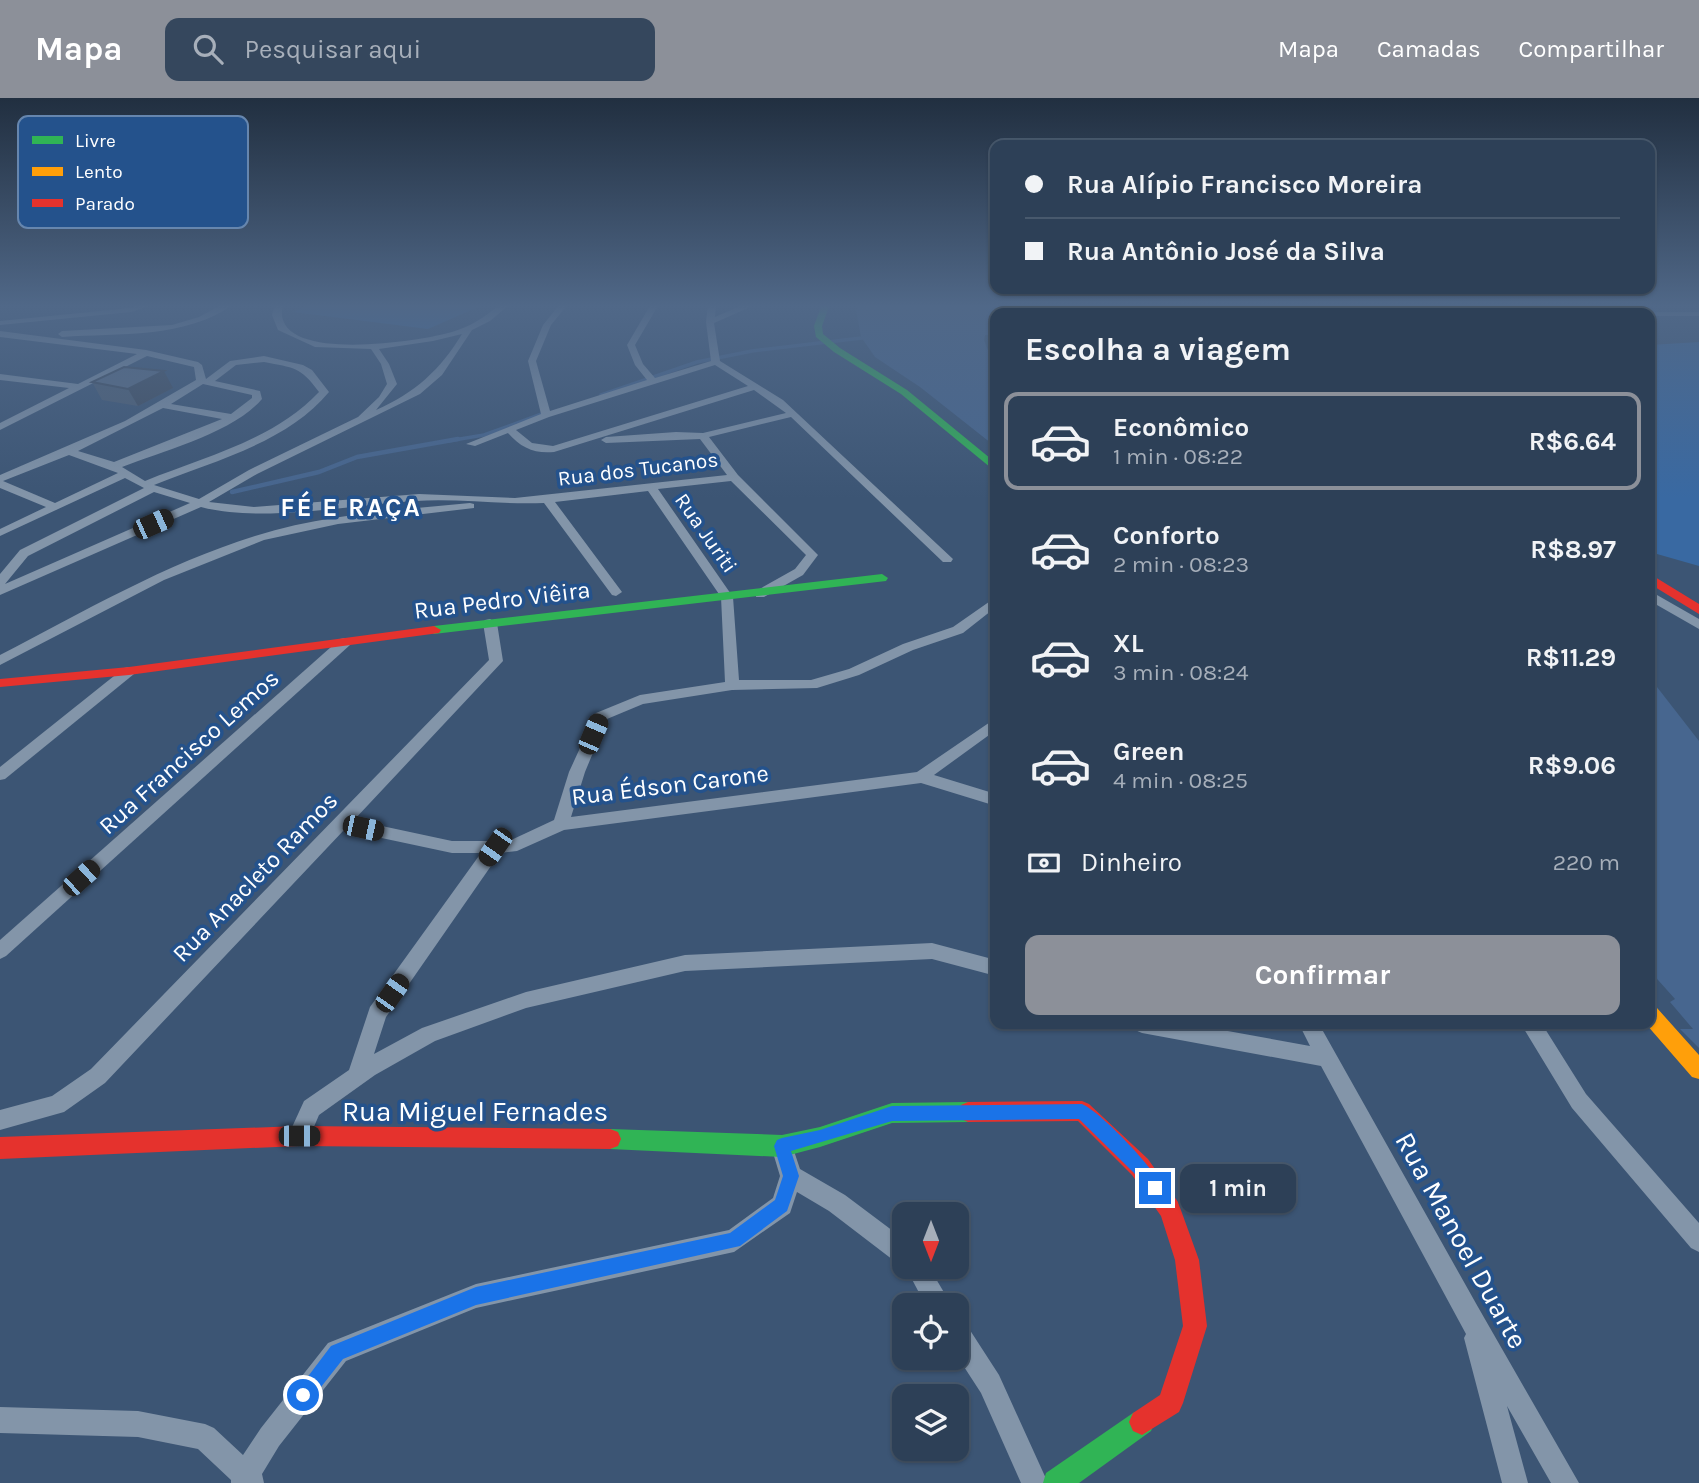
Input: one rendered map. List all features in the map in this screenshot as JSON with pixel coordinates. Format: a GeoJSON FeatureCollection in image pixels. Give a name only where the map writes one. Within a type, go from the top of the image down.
{"type":"FeatureCollection","features":[{"type":"Feature","properties":{"kind":"street"},"geometry":{"type":"LineString","coordinates":[[1,425],[115,369]]}},
{"type":"Feature","properties":{"kind":"street"},"geometry":{"type":"LineString","coordinates":[[199,369],[204,381]]}},
{"type":"Feature","properties":{"kind":"street"},"geometry":{"type":"LineString","coordinates":[[0,479],[70,452],[224,369]]}},
{"type":"Feature","properties":{"kind":"street"},"geometry":{"type":"LineString","coordinates":[[0,562],[24,553],[148,486],[276,430],[305,412],[324,392],[309,372],[303,369]]}},
{"type":"Feature","properties":{"kind":"street"},"geometry":{"type":"LineString","coordinates":[[361,419],[382,399],[392,384],[387,369]]}},
{"type":"Feature","properties":{"kind":"street"},"geometry":{"type":"LineString","coordinates":[[0,591],[200,503],[253,472],[417,394],[443,369]]}},
{"type":"Feature","properties":{"kind":"street"},"geometry":{"type":"LineString","coordinates":[[534,369],[546,415]]}},
{"type":"Feature","properties":{"kind":"street"},"geometry":{"type":"LineString","coordinates":[[642,369],[652,380]]}},
{"type":"Feature","properties":{"kind":"street"},"geometry":{"type":"LineString","coordinates":[[471,444],[546,415],[692,369]]}},
{"type":"Feature","properties":{"kind":"street"},"geometry":{"type":"LineString","coordinates":[[727,369],[756,386],[792,414],[947,559]]}},
{"type":"Feature","properties":{"kind":"street"},"geometry":{"type":"LineString","coordinates":[[867,369],[904,392],[990,464]]}},
{"type":"Feature","properties":{"kind":"street"},"geometry":{"type":"LineString","coordinates":[[0,377],[79,387]]}},
{"type":"Feature","properties":{"kind":"street"},"geometry":{"type":"LineString","coordinates":[[114,466],[232,417],[254,405],[257,399],[257,393],[204,381]]}},
{"type":"Feature","properties":{"kind":"street"},"geometry":{"type":"LineString","coordinates":[[509,428],[522,444],[548,450],[572,445],[756,386]]}},
{"type":"Feature","properties":{"kind":"street"},"geometry":{"type":"LineString","coordinates":[[160,405],[232,417]]}},
{"type":"Feature","properties":{"kind":"street"},"geometry":{"type":"LineString","coordinates":[[572,445],[676,435],[703,436],[792,414]]}},
{"type":"Feature","properties":{"kind":"street"},"geometry":{"type":"LineString","coordinates":[[703,436],[734,477],[812,555],[799,572],[759,594]]}},
{"type":"Feature","properties":{"kind":"street"},"geometry":{"type":"LineString","coordinates":[[70,452],[114,466],[148,486],[219,508],[254,510],[419,497],[515,500]]}},
{"type":"Feature","properties":{"kind":"street"},"geometry":{"type":"LineString","coordinates":[[0,533],[124,474]]}},
{"type":"Feature","properties":{"kind":"street","name":"Rua dos Tucanos"},"geometry":{"type":"LineString","coordinates":[[515,500],[652,488],[734,477]]}},
{"type":"Feature","properties":{"kind":"street"},"geometry":{"type":"LineString","coordinates":[[0,484],[55,506]]}},
{"type":"Feature","properties":{"kind":"street","name":"Rua Juriti"},"geometry":{"type":"LineString","coordinates":[[652,488],[727,597],[732,685]]}},
{"type":"Feature","properties":{"kind":"street"},"geometry":{"type":"LineString","coordinates":[[547,499],[616,592]]}},
{"type":"Feature","properties":{"kind":"street"},"geometry":{"type":"LineString","coordinates":[[0,661],[201,558],[260,537],[316,524],[388,513],[515,500]]}},
{"type":"Feature","properties":{"kind":"street"},"geometry":{"type":"LineString","coordinates":[[0,582],[24,553]]}},
{"type":"Feature","properties":{"kind":"street","name":"Rua Pedro Viêira"},"geometry":{"type":"LineString","coordinates":[[0,683],[129,671],[490,623],[881,578]]}},
{"type":"Feature","properties":{"kind":"street"},"geometry":{"type":"LineString","coordinates":[[1655,581],[1699,610]]}},
{"type":"Feature","properties":{"kind":"street"},"geometry":{"type":"LineString","coordinates":[[1655,598],[1699,625]]}},
{"type":"Feature","properties":{"kind":"street"},"geometry":{"type":"LineString","coordinates":[[561,824],[577,772],[601,716],[640,701],[732,685],[812,685],[854,672],[908,647],[958,630],[990,606]]}},
{"type":"Feature","properties":{"kind":"street","name":"Rua Anacleto Ramos"},"geometry":{"type":"LineString","coordinates":[[0,1120],[57,1105],[98,1076],[496,661],[490,623]]}},
{"type":"Feature","properties":{"kind":"street","name":"Rua Francisco Lemos"},"geometry":{"type":"LineString","coordinates":[[0,951],[345,642]]}},
{"type":"Feature","properties":{"kind":"street"},"geometry":{"type":"LineString","coordinates":[[0,775],[129,671]]}},
{"type":"Feature","properties":{"kind":"street","name":"Rua Édson Carone"},"geometry":{"type":"LineString","coordinates":[[341,823],[452,847],[511,847],[561,824],[920,777],[990,727]]}},
{"type":"Feature","properties":{"kind":"street"},"geometry":{"type":"LineString","coordinates":[[920,777],[990,798]]}},
{"type":"Feature","properties":{"kind":"street"},"geometry":{"type":"LineString","coordinates":[[357,1076],[377,1013],[495,847]]}},
{"type":"Feature","properties":{"kind":"street"},"geometry":{"type":"LineString","coordinates":[[299,1136],[312,1108],[357,1076],[429,1034],[526,1000],[685,963],[932,951],[990,966]]}},
{"type":"Feature","properties":{"kind":"street"},"geometry":{"type":"LineString","coordinates":[[1655,1020],[1699,1070]]}},
{"type":"Feature","properties":{"kind":"street"},"geometry":{"type":"LineString","coordinates":[[1169,1029],[1328,1058]]}},
{"type":"Feature","properties":{"kind":"street","name":"Rua Manoel Duarte"},"geometry":{"type":"LineString","coordinates":[[1312,1029],[1469,1315],[1566,1483]]}},
{"type":"Feature","properties":{"kind":"street"},"geometry":{"type":"LineString","coordinates":[[1534,1029],[1579,1101],[1699,1240]]}},
{"type":"Feature","properties":{"kind":"street","name":"Rua Miguel Fernades"},"geometry":{"type":"LineString","coordinates":[[0,1148],[299,1136],[573,1137],[782,1146],[892,1114],[1082,1111],[1140,1167],[1170,1210],[1187,1260],[1195,1326],[1170,1403],[1056,1483]]}},
{"type":"Feature","properties":{"kind":"street"},"geometry":{"type":"LineString","coordinates":[[0,1420],[138,1424],[205,1437],[248,1480],[270,1437],[337,1352],[476,1296],[734,1240],[782,1205],[791,1176],[782,1146]]}},
{"type":"Feature","properties":{"kind":"street"},"geometry":{"type":"LineString","coordinates":[[791,1176],[837,1203],[892,1245]]}},
{"type":"Feature","properties":{"kind":"street"},"geometry":{"type":"LineString","coordinates":[[1469,1315],[1515,1483]]}},
{"type":"Feature","properties":{"kind":"street"},"geometry":{"type":"LineString","coordinates":[[969,1352],[990,1384],[1035,1483]]}},
{"type":"Feature","properties":{"kind":"shaded area"},"geometry":{"type":"Polygon","coordinates":[[[892,369],[990,369],[990,442],[892,369]]]}},
{"type":"Feature","properties":{"kind":"shaded area"},"geometry":{"type":"Polygon","coordinates":[[[1655,369],[1699,369],[1699,566],[1655,553],[1655,369]]]}},
{"type":"Feature","properties":{"kind":"shaded area"},"geometry":{"type":"Polygon","coordinates":[[[1655,684],[1699,741],[1699,1048],[1680,1029],[1693,1029],[1670,1002],[1675,999],[1655,977],[1655,684]]]}},
{"type":"Feature","properties":{"kind":"building"},"geometry":{"type":"Polygon","coordinates":[[[121,369],[164,371],[128,389],[92,382],[121,369]]]}},
{"type":"Feature","properties":{"kind":"waterway"},"geometry":{"type":"LineString","coordinates":[[601,395],[678,369]]}},
{"type":"Feature","properties":{"kind":"waterway"},"geometry":{"type":"LineString","coordinates":[[448,441],[484,435],[547,412]]}},
{"type":"Feature","properties":{"kind":"waterway"},"geometry":{"type":"LineString","coordinates":[[232,492],[319,472],[357,457],[458,439]]}},
{"type":"Feature","properties":{"kind":"traffic: fast"},"geometry":{"type":"LineString","coordinates":[[867,369],[904,392],[990,464]]}},
{"type":"Feature","properties":{"kind":"traffic: fast"},"geometry":{"type":"LineString","coordinates":[[434,630],[882,578]]}},
{"type":"Feature","properties":{"kind":"traffic: fast"},"geometry":{"type":"LineString","coordinates":[[610,1139],[782,1146],[820,1137],[892,1113],[968,1112]]}},
{"type":"Feature","properties":{"kind":"traffic: fast"},"geometry":{"type":"LineString","coordinates":[[1056,1483],[1142,1422]]}},
{"type":"Feature","properties":{"kind":"traffic: slow"},"geometry":{"type":"LineString","coordinates":[[1655,1020],[1699,1070]]}},
{"type":"Feature","properties":{"kind":"traffic: jam"},"geometry":{"type":"LineString","coordinates":[[1655,581],[1699,610]]}},
{"type":"Feature","properties":{"kind":"traffic: jam"},"geometry":{"type":"LineString","coordinates":[[0,683],[129,671],[434,630]]}},
{"type":"Feature","properties":{"kind":"traffic: jam"},"geometry":{"type":"LineString","coordinates":[[968,1112],[1082,1111],[1140,1167],[1170,1210],[1187,1260],[1195,1326],[1170,1403],[1142,1422]]}},
{"type":"Feature","properties":{"kind":"traffic: jam"},"geometry":{"type":"LineString","coordinates":[[0,1148],[299,1136],[610,1139]]}},
{"type":"Feature","properties":{"kind":"district","name":"FÉ E RAÇA"},"geometry":{"type":"Point","coordinates":[351,507]}},
{"type":"Feature","properties":{"kind":"route"},"geometry":{"type":"LineString","coordinates":[[303,1395],[337,1352],[476,1296],[734,1240],[782,1205],[791,1176],[782,1146],[892,1114],[1082,1111],[1140,1167],[1155,1188]]}}]}
